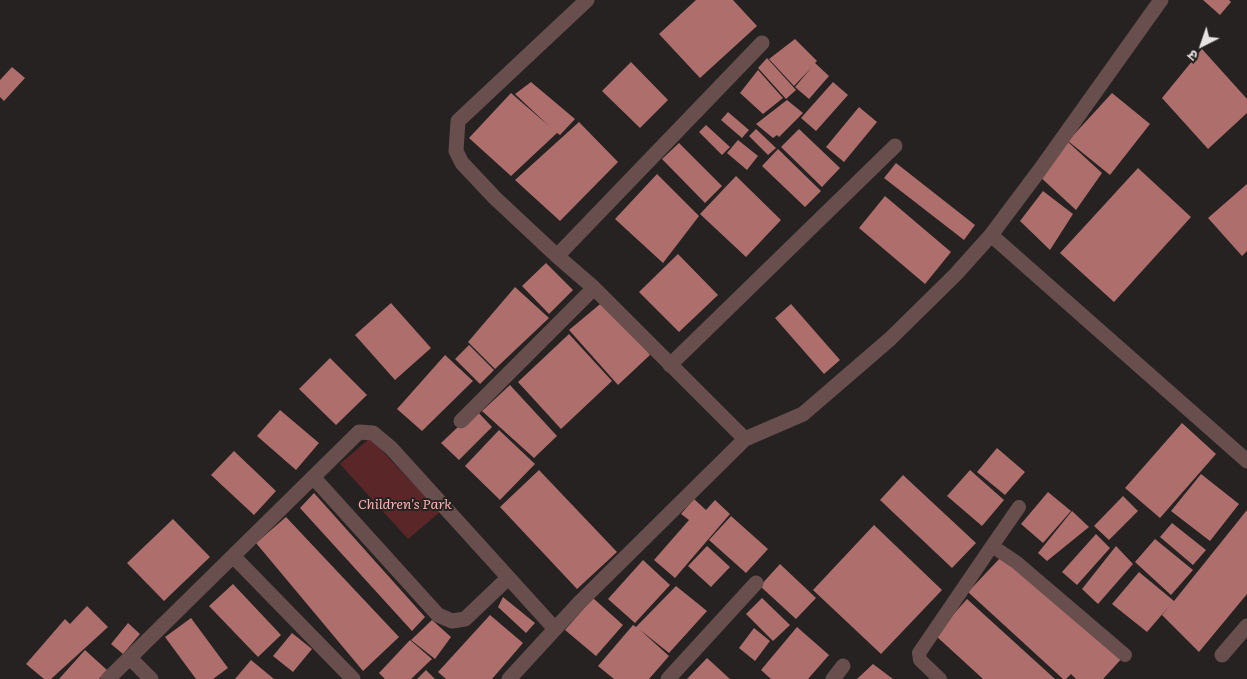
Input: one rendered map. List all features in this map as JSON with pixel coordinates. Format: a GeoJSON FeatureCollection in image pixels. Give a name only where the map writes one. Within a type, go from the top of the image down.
{"type":"FeatureCollection","features":[{"type":"Feature","properties":{"kind":"street"},"geometry":{"type":"LineString","coordinates":[[587,0],[458,121],[456,150],[462,164],[557,256],[594,288],[745,439]]}},
{"type":"Feature","properties":{"kind":"street"},"geometry":{"type":"LineString","coordinates":[[509,679],[555,629],[745,439],[803,414],[890,340],[956,274],[991,235],[1161,0]]}},
{"type":"Feature","properties":{"kind":"street"},"geometry":{"type":"LineString","coordinates":[[557,256],[762,43]]}},
{"type":"Feature","properties":{"kind":"street"},"geometry":{"type":"LineString","coordinates":[[670,365],[895,146]]}},
{"type":"Feature","properties":{"kind":"street"},"geometry":{"type":"LineString","coordinates":[[991,235],[1247,461]]}},
{"type":"Feature","properties":{"kind":"street"},"geometry":{"type":"LineString","coordinates":[[461,421],[594,288]]}},
{"type":"Feature","properties":{"kind":"street"},"geometry":{"type":"LineString","coordinates":[[108,679],[359,432],[374,433],[390,448],[555,629]]}},
{"type":"Feature","properties":{"kind":"street"},"geometry":{"type":"LineString","coordinates":[[314,478],[438,615],[452,621],[465,619],[508,578]]}},
{"type":"Feature","properties":{"kind":"street"},"geometry":{"type":"LineString","coordinates":[[234,557],[349,678]]}},
{"type":"Feature","properties":{"kind":"street"},"geometry":{"type":"LineString","coordinates":[[668,679],[756,583]]}},
{"type":"Feature","properties":{"kind":"street"},"geometry":{"type":"LineString","coordinates":[[1222,655],[1247,626]]}},
{"type":"Feature","properties":{"kind":"street"},"geometry":{"type":"LineString","coordinates":[[130,658],[150,679]]}},
{"type":"Feature","properties":{"kind":"street"},"geometry":{"type":"LineString","coordinates":[[833,679],[844,666]]}},
{"type":"Feature","properties":{"kind":"lane"},"geometry":{"type":"LineString","coordinates":[[940,679],[920,660],[919,653],[1019,507]]}},
{"type":"Feature","properties":{"kind":"lane"},"geometry":{"type":"LineString","coordinates":[[992,546],[1016,562],[1125,655]]}},
{"type":"Feature","properties":{"kind":"green space","name":"Children's Park"},"geometry":{"type":"Polygon","coordinates":[[[370,438],[440,512],[408,539],[340,464],[370,438]]]}},
{"type":"Feature","properties":{"kind":"building"},"geometry":{"type":"Polygon","coordinates":[[[696,0],[733,0],[757,26],[700,78],[659,34],[696,0]]]}},
{"type":"Feature","properties":{"kind":"building"},"geometry":{"type":"Polygon","coordinates":[[[1203,0],[1229,0],[1231,2],[1220,15],[1203,0]]]}},
{"type":"Feature","properties":{"kind":"building"},"geometry":{"type":"Polygon","coordinates":[[[795,39],[817,61],[815,63],[829,76],[809,99],[795,87],[812,67],[794,86],[769,59],[795,39]]]}},
{"type":"Feature","properties":{"kind":"building"},"geometry":{"type":"Polygon","coordinates":[[[1202,49],[1247,99],[1247,113],[1208,149],[1162,98],[1202,49]]]}},
{"type":"Feature","properties":{"kind":"building"},"geometry":{"type":"Polygon","coordinates":[[[767,58],[796,90],[786,99],[758,68],[767,58]]]}},
{"type":"Feature","properties":{"kind":"building"},"geometry":{"type":"Polygon","coordinates":[[[631,62],[668,100],[640,128],[602,91],[631,62]]]}},
{"type":"Feature","properties":{"kind":"building"},"geometry":{"type":"Polygon","coordinates":[[[12,67],[25,78],[4,101],[0,97],[0,80],[12,67]]]}},
{"type":"Feature","properties":{"kind":"building"},"geometry":{"type":"Polygon","coordinates":[[[758,70],[783,98],[763,114],[740,93],[758,70]]]}},
{"type":"Feature","properties":{"kind":"building"},"geometry":{"type":"Polygon","coordinates":[[[531,82],[575,119],[560,135],[557,133],[511,176],[469,138],[511,93],[549,126],[515,94],[531,82]]]}},
{"type":"Feature","properties":{"kind":"building"},"geometry":{"type":"Polygon","coordinates":[[[833,82],[848,95],[816,131],[801,118],[833,82]]]}},
{"type":"Feature","properties":{"kind":"building"},"geometry":{"type":"Polygon","coordinates":[[[1112,93],[1150,124],[1110,175],[1068,141],[1112,93]]]}},
{"type":"Feature","properties":{"kind":"building"},"geometry":{"type":"Polygon","coordinates":[[[787,100],[803,113],[779,137],[777,135],[773,138],[756,124],[787,100]]]}},
{"type":"Feature","properties":{"kind":"building"},"geometry":{"type":"Polygon","coordinates":[[[859,107],[877,122],[844,162],[826,147],[859,107]]]}},
{"type":"Feature","properties":{"kind":"building"},"geometry":{"type":"Polygon","coordinates":[[[728,112],[749,130],[742,138],[721,120],[728,112]]]}},
{"type":"Feature","properties":{"kind":"building"},"geometry":{"type":"Polygon","coordinates":[[[579,122],[618,162],[560,221],[515,180],[579,122]]]}},
{"type":"Feature","properties":{"kind":"building"},"geometry":{"type":"Polygon","coordinates":[[[706,125],[730,147],[722,155],[699,132],[706,125]]]}},
{"type":"Feature","properties":{"kind":"building"},"geometry":{"type":"Polygon","coordinates":[[[756,129],[776,148],[768,155],[749,136],[756,129]]]}},
{"type":"Feature","properties":{"kind":"building"},"geometry":{"type":"Polygon","coordinates":[[[799,129],[840,168],[822,187],[781,147],[799,129]]]}},
{"type":"Feature","properties":{"kind":"building"},"geometry":{"type":"Polygon","coordinates":[[[738,140],[758,156],[747,170],[727,153],[738,140]]]}},
{"type":"Feature","properties":{"kind":"building"},"geometry":{"type":"Polygon","coordinates":[[[1067,141],[1102,173],[1076,210],[1037,174],[1067,141]]]}},
{"type":"Feature","properties":{"kind":"building"},"geometry":{"type":"Polygon","coordinates":[[[679,143],[722,186],[705,203],[662,159],[679,143]]]}},
{"type":"Feature","properties":{"kind":"building"},"geometry":{"type":"Polygon","coordinates":[[[778,149],[821,191],[805,207],[762,166],[778,149]]]}},
{"type":"Feature","properties":{"kind":"building"},"geometry":{"type":"Polygon","coordinates":[[[896,163],[975,225],[964,240],[884,178],[896,163]]]}},
{"type":"Feature","properties":{"kind":"building"},"geometry":{"type":"Polygon","coordinates":[[[1138,168],[1191,217],[1114,302],[1060,253],[1138,168]]]}},
{"type":"Feature","properties":{"kind":"building"},"geometry":{"type":"Polygon","coordinates":[[[657,174],[699,216],[663,263],[615,219],[657,174]]]}},
{"type":"Feature","properties":{"kind":"building"},"geometry":{"type":"Polygon","coordinates":[[[736,176],[781,220],[746,257],[700,214],[736,176]]]}},
{"type":"Feature","properties":{"kind":"building"},"geometry":{"type":"Polygon","coordinates":[[[1247,184],[1247,251],[1242,256],[1208,218],[1247,184]]]}},
{"type":"Feature","properties":{"kind":"building"},"geometry":{"type":"Polygon","coordinates":[[[1043,191],[1073,214],[1050,250],[1020,221],[1043,191]]]}},
{"type":"Feature","properties":{"kind":"building"},"geometry":{"type":"Polygon","coordinates":[[[885,196],[951,252],[925,284],[859,228],[885,196]]]}},
{"type":"Feature","properties":{"kind":"building"},"geometry":{"type":"Polygon","coordinates":[[[678,254],[718,295],[679,332],[639,292],[678,254]]]}},
{"type":"Feature","properties":{"kind":"building"},"geometry":{"type":"Polygon","coordinates":[[[546,263],[573,290],[549,314],[522,286],[546,263]]]}},
{"type":"Feature","properties":{"kind":"building"},"geometry":{"type":"Polygon","coordinates":[[[515,287],[549,318],[495,369],[468,342],[515,287]]]}},
{"type":"Feature","properties":{"kind":"building"},"geometry":{"type":"Polygon","coordinates":[[[605,300],[650,355],[618,385],[569,330],[605,300]]]}},
{"type":"Feature","properties":{"kind":"building"},"geometry":{"type":"Polygon","coordinates":[[[391,303],[431,348],[395,380],[355,335],[391,303]]]}},
{"type":"Feature","properties":{"kind":"building"},"geometry":{"type":"Polygon","coordinates":[[[791,304],[840,360],[824,374],[775,318],[791,304]]]}},
{"type":"Feature","properties":{"kind":"building"},"geometry":{"type":"Polygon","coordinates":[[[569,334],[612,381],[561,429],[518,382],[569,334]]]}},
{"type":"Feature","properties":{"kind":"building"},"geometry":{"type":"Polygon","coordinates":[[[469,345],[494,370],[480,384],[455,359],[469,345]]]}},
{"type":"Feature","properties":{"kind":"building"},"geometry":{"type":"Polygon","coordinates":[[[445,355],[473,381],[422,431],[397,409],[445,355]]]}},
{"type":"Feature","properties":{"kind":"building"},"geometry":{"type":"Polygon","coordinates":[[[330,358],[367,395],[336,425],[299,389],[330,358]]]}},
{"type":"Feature","properties":{"kind":"building"},"geometry":{"type":"Polygon","coordinates":[[[510,385],[557,436],[534,458],[482,411],[510,385]]]}},
{"type":"Feature","properties":{"kind":"building"},"geometry":{"type":"Polygon","coordinates":[[[280,410],[319,443],[296,470],[257,436],[280,410]]]}},
{"type":"Feature","properties":{"kind":"building"},"geometry":{"type":"Polygon","coordinates":[[[476,410],[492,427],[459,460],[441,443],[476,410]]]}},
{"type":"Feature","properties":{"kind":"building"},"geometry":{"type":"Polygon","coordinates":[[[1182,423],[1216,454],[1160,518],[1125,488],[1182,423]]]}},
{"type":"Feature","properties":{"kind":"building"},"geometry":{"type":"Polygon","coordinates":[[[499,430],[535,464],[500,500],[465,466],[499,430]]]}},
{"type":"Feature","properties":{"kind":"building"},"geometry":{"type":"Polygon","coordinates":[[[997,448],[1025,472],[1005,495],[977,472],[997,448]]]}},
{"type":"Feature","properties":{"kind":"building"},"geometry":{"type":"Polygon","coordinates":[[[234,451],[276,491],[254,515],[211,475],[234,451]]]}},
{"type":"Feature","properties":{"kind":"building"},"geometry":{"type":"Polygon","coordinates":[[[539,470],[617,552],[577,589],[500,507],[539,470]]]}},
{"type":"Feature","properties":{"kind":"building"},"geometry":{"type":"Polygon","coordinates":[[[970,470],[1004,500],[982,526],[947,496],[970,470]]]}},
{"type":"Feature","properties":{"kind":"building"},"geometry":{"type":"Polygon","coordinates":[[[1201,474],[1239,504],[1210,541],[1171,511],[1201,474]]]}},
{"type":"Feature","properties":{"kind":"building"},"geometry":{"type":"Polygon","coordinates":[[[903,475],[976,543],[952,568],[880,500],[903,475]]]}},
{"type":"Feature","properties":{"kind":"building"},"geometry":{"type":"Polygon","coordinates":[[[1048,492],[1071,511],[1043,543],[1021,524],[1048,492]]]}},
{"type":"Feature","properties":{"kind":"building"},"geometry":{"type":"Polygon","coordinates":[[[314,493],[425,617],[412,631],[300,508],[314,493]]]}},
{"type":"Feature","properties":{"kind":"building"},"geometry":{"type":"Polygon","coordinates":[[[1123,496],[1138,511],[1109,540],[1094,526],[1123,496]]]}},
{"type":"Feature","properties":{"kind":"building"},"geometry":{"type":"Polygon","coordinates":[[[694,499],[706,510],[715,500],[730,514],[675,578],[654,560],[689,520],[681,514],[694,499]]]}},
{"type":"Feature","properties":{"kind":"building"},"geometry":{"type":"Polygon","coordinates":[[[1247,510],[1247,594],[1199,652],[1162,615],[1171,604],[1147,632],[1112,604],[1139,572],[1174,601],[1247,510]]]}},
{"type":"Feature","properties":{"kind":"building"},"geometry":{"type":"Polygon","coordinates":[[[1072,511],[1089,527],[1047,561],[1038,553],[1072,511]]]}},
{"type":"Feature","properties":{"kind":"building"},"geometry":{"type":"Polygon","coordinates":[[[731,516],[768,549],[746,573],[709,540],[731,516]]]}},
{"type":"Feature","properties":{"kind":"building"},"geometry":{"type":"Polygon","coordinates":[[[286,517],[399,637],[363,671],[256,543],[286,517]]]}},
{"type":"Feature","properties":{"kind":"building"},"geometry":{"type":"Polygon","coordinates":[[[173,519],[210,557],[164,601],[127,563],[173,519]]]}},
{"type":"Feature","properties":{"kind":"building"},"geometry":{"type":"Polygon","coordinates":[[[1172,523],[1206,550],[1193,565],[1160,537],[1172,523]]]}},
{"type":"Feature","properties":{"kind":"building"},"geometry":{"type":"Polygon","coordinates":[[[874,525],[942,590],[881,654],[813,590],[874,525]]]}},
{"type":"Feature","properties":{"kind":"building"},"geometry":{"type":"Polygon","coordinates":[[[1096,534],[1110,548],[1077,585],[1062,572],[1096,534]]]}},
{"type":"Feature","properties":{"kind":"building"},"geometry":{"type":"Polygon","coordinates":[[[1155,539],[1193,570],[1171,595],[1135,562],[1155,539]]]}},
{"type":"Feature","properties":{"kind":"building"},"geometry":{"type":"Polygon","coordinates":[[[707,546],[730,567],[711,587],[688,566],[707,546]]]}},
{"type":"Feature","properties":{"kind":"building"},"geometry":{"type":"Polygon","coordinates":[[[1116,546],[1133,564],[1098,604],[1082,589],[1116,546]]]}},
{"type":"Feature","properties":{"kind":"building"},"geometry":{"type":"Polygon","coordinates":[[[1001,557],[1124,656],[1103,679],[1076,679],[1071,674],[1066,679],[1063,679],[968,592],[1001,557]]]}},
{"type":"Feature","properties":{"kind":"building"},"geometry":{"type":"Polygon","coordinates":[[[643,560],[670,585],[635,623],[608,599],[643,560]]]}},
{"type":"Feature","properties":{"kind":"building"},"geometry":{"type":"Polygon","coordinates":[[[780,564],[816,598],[796,619],[760,586],[780,564]]]}},
{"type":"Feature","properties":{"kind":"building"},"geometry":{"type":"Polygon","coordinates":[[[233,584],[281,635],[258,657],[209,606],[233,584]]]}},
{"type":"Feature","properties":{"kind":"building"},"geometry":{"type":"Polygon","coordinates":[[[676,586],[707,611],[669,653],[639,629],[669,656],[649,679],[614,679],[598,666],[633,625],[636,627],[676,586]]]}},
{"type":"Feature","properties":{"kind":"building"},"geometry":{"type":"Polygon","coordinates":[[[503,597],[535,623],[526,633],[498,607],[503,597]]]}},
{"type":"Feature","properties":{"kind":"building"},"geometry":{"type":"Polygon","coordinates":[[[593,598],[623,625],[596,656],[565,630],[593,598]]]}},
{"type":"Feature","properties":{"kind":"building"},"geometry":{"type":"Polygon","coordinates":[[[762,598],[790,625],[773,641],[746,614],[762,598]]]}},
{"type":"Feature","properties":{"kind":"building"},"geometry":{"type":"Polygon","coordinates":[[[967,599],[1055,679],[983,679],[935,635],[967,599]]]}},
{"type":"Feature","properties":{"kind":"building"},"geometry":{"type":"Polygon","coordinates":[[[87,606],[108,627],[51,679],[44,679],[26,664],[65,619],[70,624],[87,606]]]}},
{"type":"Feature","properties":{"kind":"building"},"geometry":{"type":"Polygon","coordinates":[[[490,615],[523,643],[492,679],[446,679],[438,672],[490,615]]]}},
{"type":"Feature","properties":{"kind":"building"},"geometry":{"type":"Polygon","coordinates":[[[191,618],[228,668],[213,679],[196,679],[165,637],[191,618]]]}},
{"type":"Feature","properties":{"kind":"building"},"geometry":{"type":"Polygon","coordinates":[[[432,620],[451,637],[435,659],[411,640],[432,620]]]}},
{"type":"Feature","properties":{"kind":"building"},"geometry":{"type":"Polygon","coordinates":[[[128,623],[140,634],[123,654],[111,644],[128,623]]]}},
{"type":"Feature","properties":{"kind":"building"},"geometry":{"type":"Polygon","coordinates":[[[797,627],[829,655],[808,679],[771,679],[761,670],[797,627]]]}},
{"type":"Feature","properties":{"kind":"building"},"geometry":{"type":"Polygon","coordinates":[[[754,628],[770,641],[755,661],[739,648],[754,628]]]}},
{"type":"Feature","properties":{"kind":"building"},"geometry":{"type":"Polygon","coordinates":[[[292,633],[312,649],[293,672],[273,656],[292,633]]]}},
{"type":"Feature","properties":{"kind":"building"},"geometry":{"type":"Polygon","coordinates":[[[410,640],[432,659],[411,679],[385,679],[379,673],[410,640]]]}},
{"type":"Feature","properties":{"kind":"building"},"geometry":{"type":"Polygon","coordinates":[[[85,650],[107,670],[99,679],[59,679],[85,650]]]}},
{"type":"Feature","properties":{"kind":"building"},"geometry":{"type":"Polygon","coordinates":[[[707,658],[730,679],[687,679],[707,658]]]}},
{"type":"Feature","properties":{"kind":"building"},"geometry":{"type":"Polygon","coordinates":[[[251,660],[274,679],[235,679],[251,660]]]}},
{"type":"Feature","properties":{"kind":"building"},"geometry":{"type":"Polygon","coordinates":[[[873,664],[893,679],[857,679],[873,664]]]}},
{"type":"Feature","properties":{"kind":"building"},"geometry":{"type":"Polygon","coordinates":[[[426,670],[435,679],[417,679],[426,670]]]}}]}
